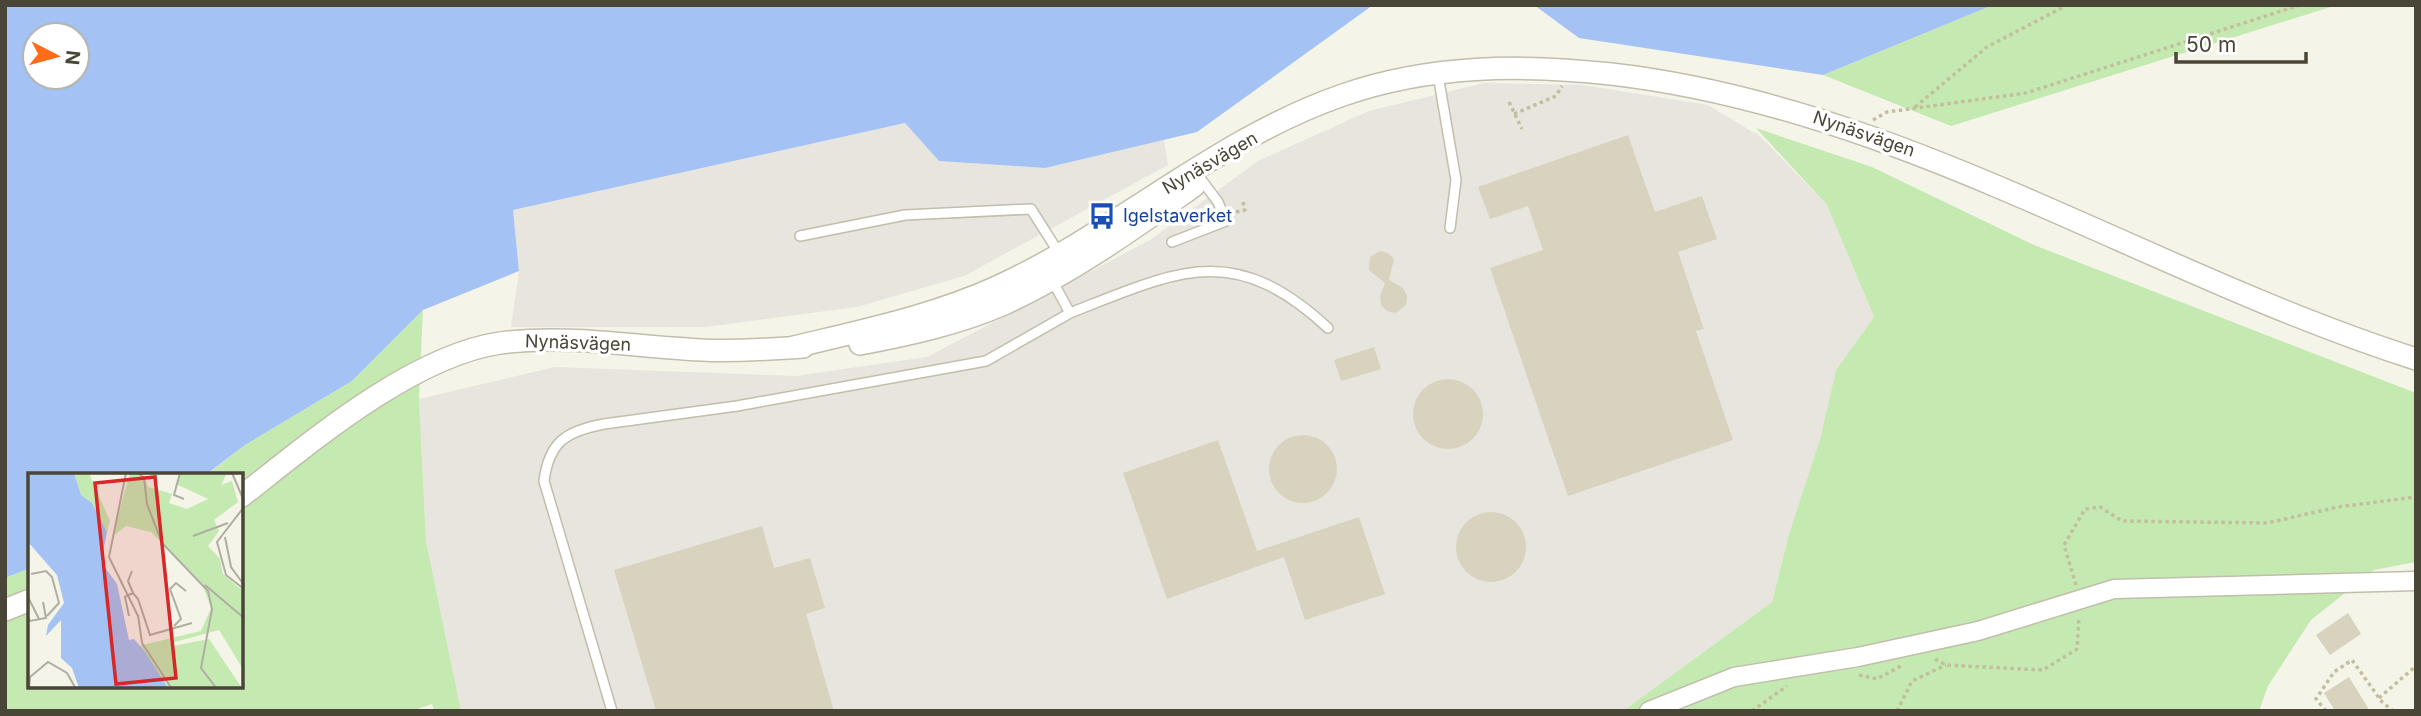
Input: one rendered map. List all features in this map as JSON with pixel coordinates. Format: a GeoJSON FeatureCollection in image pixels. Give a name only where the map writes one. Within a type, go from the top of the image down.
{"type":"FeatureCollection","features":[{"type":"Feature","properties":{"kind":"street","name":"Nynäsvägen"},"geometry":{"type":"LineString","coordinates":[[243,495],[388,389],[427,368],[498,344],[566,340],[703,350],[790,348],[861,344],[937,328],[1003,304],[1056,266],[1284,121],[1341,96],[1437,73],[1491,68],[1564,69],[1700,89],[1817,117],[1939,161],[2337,332],[2416,359]]}},
{"type":"Feature","properties":{"kind":"street"},"geometry":{"type":"LineString","coordinates":[[1649,711],[1734,677],[1858,657],[1978,631],[2114,589],[2416,581]]}},
{"type":"Feature","properties":{"kind":"street"},"geometry":{"type":"LineString","coordinates":[[5,610],[28,601]]}},
{"type":"Feature","properties":{"kind":"lane"},"geometry":{"type":"LineString","coordinates":[[1437,73],[1456,180],[1450,228]]}},
{"type":"Feature","properties":{"kind":"lane"},"geometry":{"type":"LineString","coordinates":[[1172,242],[1226,221],[1218,202],[1198,175]]}},
{"type":"Feature","properties":{"kind":"lane"},"geometry":{"type":"LineString","coordinates":[[800,236],[905,215],[1031,209],[1056,266],[1070,313]]}},
{"type":"Feature","properties":{"kind":"lane"},"geometry":{"type":"LineString","coordinates":[[612,711],[544,481],[547,460],[562,438],[582,428],[604,424],[737,406],[986,361],[1070,313],[1153,281],[1194,271],[1241,273],[1263,281],[1306,308],[1328,328]]}},
{"type":"Feature","properties":{"kind":"path"},"geometry":{"type":"LineString","coordinates":[[1913,108],[1987,47],[2067,5]]}},
{"type":"Feature","properties":{"kind":"path"},"geometry":{"type":"LineString","coordinates":[[1871,121],[1887,112],[2026,93],[2300,5]]}},
{"type":"Feature","properties":{"kind":"path"},"geometry":{"type":"LineString","coordinates":[[1514,114],[1562,92],[1564,69]]}},
{"type":"Feature","properties":{"kind":"path"},"geometry":{"type":"LineString","coordinates":[[1509,103],[1522,129]]}},
{"type":"Feature","properties":{"kind":"path"},"geometry":{"type":"LineString","coordinates":[[1242,211],[1245,210],[1243,202]]}},
{"type":"Feature","properties":{"kind":"path"},"geometry":{"type":"LineString","coordinates":[[1897,711],[1912,681],[1947,665],[2043,670],[2077,649],[2080,600],[2064,545],[2085,509],[2100,507],[2122,521],[2267,523],[2338,507],[2416,497]]}},
{"type":"Feature","properties":{"kind":"path"},"geometry":{"type":"LineString","coordinates":[[2326,711],[2316,699],[2334,672],[2352,660],[2379,698],[2393,711]]}},
{"type":"Feature","properties":{"kind":"path"},"geometry":{"type":"LineString","coordinates":[[2379,698],[2416,666]]}},
{"type":"Feature","properties":{"kind":"shaded area","name":"Igelstaverket"},"geometry":{"type":"Polygon","coordinates":[[[1484,83],[1583,85],[1708,105],[1761,137],[1827,205],[1874,317],[1836,370],[1820,439],[1789,534],[1772,602],[1623,711],[461,711],[426,541],[419,399],[555,367],[796,376],[927,357],[1150,240],[1258,161],[1369,111],[1484,83]]]}},
{"type":"Feature","properties":{"kind":"shaded area"},"geometry":{"type":"Polygon","coordinates":[[[905,123],[939,161],[1045,168],[1164,139],[1168,165],[964,276],[857,307],[706,327],[511,327],[519,271],[513,210],[905,123]]]}},
{"type":"Feature","properties":{"kind":"green space"},"geometry":{"type":"Polygon","coordinates":[[[1993,5],[2337,5],[1951,126],[1823,75],[1993,5]]]}},
{"type":"Feature","properties":{"kind":"green space"},"geometry":{"type":"Polygon","coordinates":[[[1756,128],[1872,167],[2034,245],[2416,393],[2416,562],[2374,570],[2311,620],[2268,686],[2259,711],[1623,711],[1772,602],[1789,534],[1820,439],[1836,370],[1874,317],[1827,205],[1756,128]]]}},
{"type":"Feature","properties":{"kind":"green space"},"geometry":{"type":"Polygon","coordinates":[[[423,310],[419,399],[426,541],[461,711],[434,711],[432,704],[412,711],[5,711],[5,578],[28,569],[28,688],[243,688],[243,473],[209,473],[245,445],[352,381],[423,310]]]}},
{"type":"Feature","properties":{"kind":"water"},"geometry":{"type":"Polygon","coordinates":[[[5,5],[1373,5],[1197,132],[1045,168],[939,161],[905,123],[513,210],[519,271],[423,310],[352,381],[245,445],[208,473],[28,473],[28,569],[5,578],[5,5]]]}},
{"type":"Feature","properties":{"kind":"water"},"geometry":{"type":"Polygon","coordinates":[[[1534,5],[1993,5],[1823,75],[1579,38],[1534,5]]]}},
{"type":"Feature","properties":{"kind":"building"},"geometry":{"type":"Polygon","coordinates":[[[1628,135],[1655,212],[1702,196],[1717,239],[1678,252],[1704,329],[1696,331],[1733,440],[1568,496],[1490,268],[1543,250],[1528,206],[1490,219],[1478,187],[1628,135]]]}},
{"type":"Feature","properties":{"kind":"building"},"geometry":{"type":"Polygon","coordinates":[[[1380,251],[1388,253],[1394,259],[1389,280],[1403,288],[1407,296],[1406,305],[1396,313],[1387,311],[1381,305],[1380,296],[1385,283],[1369,270],[1370,257],[1380,251]]]}},
{"type":"Feature","properties":{"kind":"building"},"geometry":{"type":"Polygon","coordinates":[[[1374,347],[1381,369],[1341,381],[1334,360],[1374,347]]]}},
{"type":"Feature","properties":{"kind":"building"},"geometry":{"type":"Polygon","coordinates":[[[1448,379],[1467,385],[1477,395],[1483,414],[1477,433],[1467,443],[1448,449],[1429,443],[1419,433],[1413,414],[1419,395],[1429,385],[1448,379]]]}},
{"type":"Feature","properties":{"kind":"building"},"geometry":{"type":"Polygon","coordinates":[[[1303,435],[1316,437],[1327,445],[1335,456],[1335,482],[1327,493],[1316,501],[1303,503],[1290,501],[1279,493],[1271,482],[1269,469],[1271,456],[1279,445],[1290,437],[1303,435]]]}},
{"type":"Feature","properties":{"kind":"building"},"geometry":{"type":"Polygon","coordinates":[[[1218,440],[1257,551],[1359,517],[1385,594],[1305,620],[1284,557],[1167,599],[1123,473],[1218,440]]]}},
{"type":"Feature","properties":{"kind":"building"},"geometry":{"type":"Polygon","coordinates":[[[1498,512],[1511,518],[1520,527],[1524,533],[1524,561],[1516,572],[1505,580],[1484,582],[1466,572],[1458,561],[1456,540],[1466,522],[1477,514],[1498,512]]]}},
{"type":"Feature","properties":{"kind":"building"},"geometry":{"type":"Polygon","coordinates":[[[762,526],[774,568],[810,558],[825,608],[806,614],[834,711],[656,711],[614,570],[762,526]]]}},
{"type":"Feature","properties":{"kind":"building"},"geometry":{"type":"Polygon","coordinates":[[[2348,613],[2361,634],[2330,655],[2316,635],[2348,613]]]}},
{"type":"Feature","properties":{"kind":"building"},"geometry":{"type":"Polygon","coordinates":[[[2349,677],[2370,711],[2335,711],[2324,693],[2349,677]]]}},
{"type":"Feature","properties":{"kind":"place","name":"Igelstaverket"},"geometry":{"type":"Point","coordinates":[1102,216]}}]}
